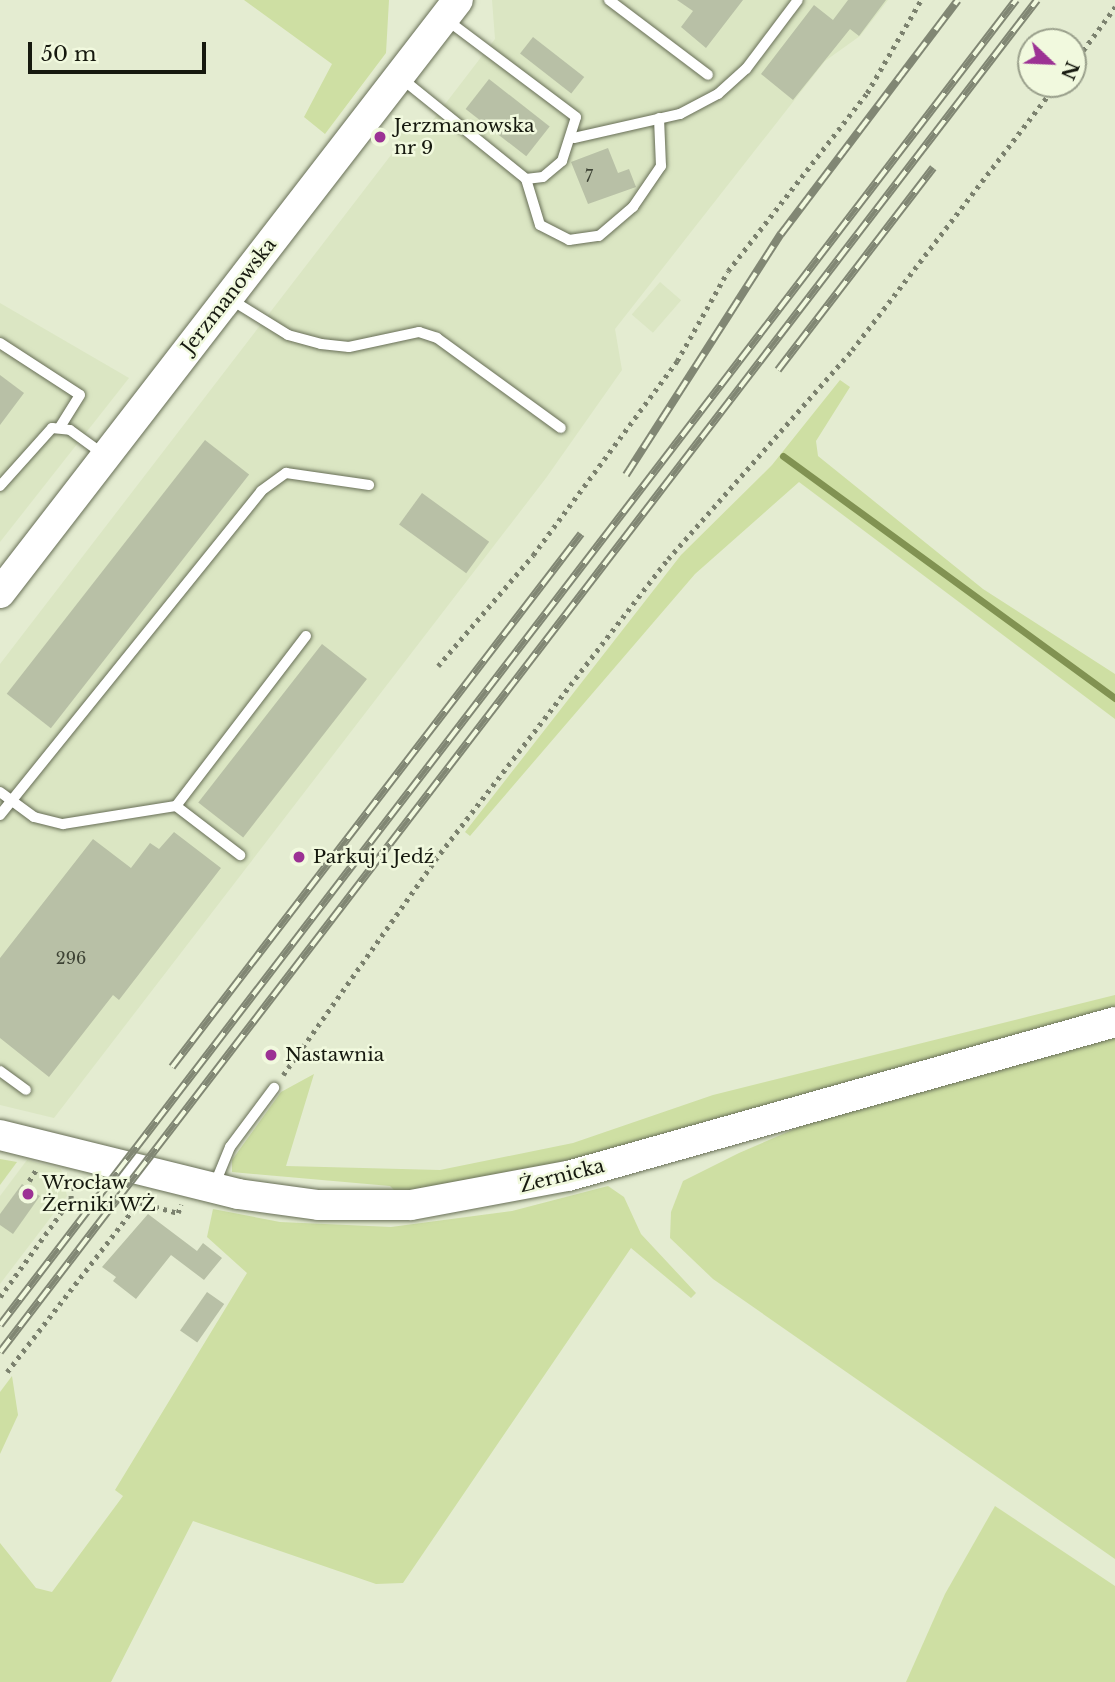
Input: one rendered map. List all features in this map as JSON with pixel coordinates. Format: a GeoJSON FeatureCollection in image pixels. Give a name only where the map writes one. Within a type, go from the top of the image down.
{"type":"FeatureCollection","features":[{"type":"Feature","properties":{"kind":"street","name":"Jerzmanowska"},"geometry":{"type":"LineString","coordinates":[[0,593],[451,9]]}},
{"type":"Feature","properties":{"kind":"street","name":"Żernicka"},"geometry":{"type":"LineString","coordinates":[[0,1135],[213,1188],[365,1207],[474,1197],[1115,1022]]}},
{"type":"Feature","properties":{"kind":"lane"},"geometry":{"type":"LineString","coordinates":[[609,0],[708,75]]}},
{"type":"Feature","properties":{"kind":"lane"},"geometry":{"type":"LineString","coordinates":[[574,138],[659,118],[718,94],[746,69],[798,0]]}},
{"type":"Feature","properties":{"kind":"lane"},"geometry":{"type":"LineString","coordinates":[[451,9],[576,117],[574,138],[552,169],[526,179]]}},
{"type":"Feature","properties":{"kind":"lane"},"geometry":{"type":"LineString","coordinates":[[399,76],[526,179],[540,225],[569,240],[599,236],[633,207],[656,175],[665,148],[659,118]]}},
{"type":"Feature","properties":{"kind":"lane"},"geometry":{"type":"LineString","coordinates":[[228,297],[288,335],[321,344],[349,347],[419,332],[437,338],[561,428]]}},
{"type":"Feature","properties":{"kind":"lane"},"geometry":{"type":"LineString","coordinates":[[0,343],[80,395],[60,427]]}},
{"type":"Feature","properties":{"kind":"lane"},"geometry":{"type":"LineString","coordinates":[[0,486],[44,430],[60,427],[106,456]]}},
{"type":"Feature","properties":{"kind":"lane"},"geometry":{"type":"LineString","coordinates":[[0,815],[261,491],[286,473],[369,485]]}},
{"type":"Feature","properties":{"kind":"lane"},"geometry":{"type":"LineString","coordinates":[[0,792],[34,817],[63,824],[176,806],[306,636]]}},
{"type":"Feature","properties":{"kind":"lane"},"geometry":{"type":"LineString","coordinates":[[176,806],[240,855]]}},
{"type":"Feature","properties":{"kind":"lane"},"geometry":{"type":"LineString","coordinates":[[0,1071],[26,1090]]}},
{"type":"Feature","properties":{"kind":"lane"},"geometry":{"type":"LineString","coordinates":[[213,1188],[230,1147],[274,1088]]}},
{"type":"Feature","properties":{"kind":"path"},"geometry":{"type":"LineString","coordinates":[[438,666],[533,555],[677,361],[728,271],[867,93],[921,0]]}},
{"type":"Feature","properties":{"kind":"path"},"geometry":{"type":"LineString","coordinates":[[1087,45],[1115,7]]}},
{"type":"Feature","properties":{"kind":"path"},"geometry":{"type":"LineString","coordinates":[[274,1088],[435,860],[668,559],[852,350],[1047,98]]}},
{"type":"Feature","properties":{"kind":"path"},"geometry":{"type":"LineString","coordinates":[[0,1297],[71,1199],[73,1168]]}},
{"type":"Feature","properties":{"kind":"path"},"geometry":{"type":"LineString","coordinates":[[7,1372],[139,1202],[178,1213],[183,1197]]}},
{"type":"Feature","properties":{"kind":"shaded area"},"geometry":{"type":"Polygon","coordinates":[[[492,0],[888,0],[860,36],[825,61],[615,329],[622,370],[546,478],[54,1118],[0,1105],[0,664],[401,142],[390,133],[429,125],[495,39],[492,0]]]}},
{"type":"Feature","properties":{"kind":"shaded area"},"geometry":{"type":"Polygon","coordinates":[[[660,282],[681,300],[653,333],[632,314],[660,282]]]}},
{"type":"Feature","properties":{"kind":"shaded area"},"geometry":{"type":"Polygon","coordinates":[[[0,303],[129,378],[0,542],[0,303]]]}},
{"type":"Feature","properties":{"kind":"shaded area"},"geometry":{"type":"Polygon","coordinates":[[[27,1160],[61,1169],[67,1196],[0,1284],[0,1196],[27,1160]]]}},
{"type":"Feature","properties":{"kind":"green space"},"geometry":{"type":"Polygon","coordinates":[[[244,0],[389,0],[386,53],[325,134],[304,117],[332,64],[244,0]]]}},
{"type":"Feature","properties":{"kind":"green space"},"geometry":{"type":"Polygon","coordinates":[[[840,380],[850,387],[816,441],[818,456],[983,589],[1115,674],[1115,719],[799,482],[695,574],[470,836],[465,832],[681,555],[772,465],[840,380]]]}},
{"type":"Feature","properties":{"kind":"green space"},"geometry":{"type":"Polygon","coordinates":[[[1115,995],[1115,1011],[570,1162],[398,1194],[390,1186],[232,1172],[232,1160],[281,1092],[314,1074],[286,1166],[440,1170],[573,1143],[713,1095],[1115,995]]]}},
{"type":"Feature","properties":{"kind":"green space"},"geometry":{"type":"Polygon","coordinates":[[[1115,1037],[1115,1559],[713,1279],[670,1238],[671,1212],[683,1181],[739,1153],[813,1121],[1115,1037]]]}},
{"type":"Feature","properties":{"kind":"green space"},"geometry":{"type":"Polygon","coordinates":[[[0,1159],[17,1162],[0,1185],[0,1159]]]}},
{"type":"Feature","properties":{"kind":"green space"},"geometry":{"type":"Polygon","coordinates":[[[608,1186],[624,1197],[641,1234],[696,1293],[691,1298],[631,1248],[403,1583],[376,1584],[193,1521],[111,1682],[0,1682],[0,1543],[36,1588],[52,1592],[123,1496],[115,1490],[247,1273],[207,1237],[213,1209],[280,1222],[391,1227],[512,1211],[608,1186]]]}},
{"type":"Feature","properties":{"kind":"green space"},"geometry":{"type":"Polygon","coordinates":[[[12,1376],[18,1415],[0,1454],[0,1392],[12,1376]]]}},
{"type":"Feature","properties":{"kind":"green space"},"geometry":{"type":"Polygon","coordinates":[[[995,1506],[1115,1586],[1115,1682],[906,1682],[945,1594],[995,1506]]]}},
{"type":"Feature","properties":{"kind":"building"},"geometry":{"type":"Polygon","coordinates":[[[677,0],[743,0],[706,48],[681,27],[693,11],[677,0]]]}},
{"type":"Feature","properties":{"kind":"building"},"geometry":{"type":"Polygon","coordinates":[[[848,0],[886,0],[859,36],[850,29],[793,100],[761,74],[814,5],[833,20],[848,0]]]}},
{"type":"Feature","properties":{"kind":"building"},"geometry":{"type":"Polygon","coordinates":[[[533,37],[584,77],[571,94],[520,54],[533,37]]]}},
{"type":"Feature","properties":{"kind":"building"},"geometry":{"type":"Polygon","coordinates":[[[489,79],[550,126],[526,156],[466,109],[489,79]]]}},
{"type":"Feature","properties":{"kind":"building"},"geometry":{"type":"Polygon","coordinates":[[[608,148],[618,173],[629,169],[636,187],[588,204],[571,162],[608,148]]]}},
{"type":"Feature","properties":{"kind":"building"},"geometry":{"type":"Polygon","coordinates":[[[0,375],[24,393],[0,425],[0,375]]]}},
{"type":"Feature","properties":{"kind":"building"},"geometry":{"type":"Polygon","coordinates":[[[205,440],[249,474],[51,728],[7,694],[205,440]]]}},
{"type":"Feature","properties":{"kind":"building"},"geometry":{"type":"Polygon","coordinates":[[[422,493],[489,542],[466,573],[399,525],[422,493]]]}},
{"type":"Feature","properties":{"kind":"building"},"geometry":{"type":"Polygon","coordinates":[[[322,644],[367,679],[243,837],[198,802],[322,644]]]}},
{"type":"Feature","properties":{"kind":"building"},"geometry":{"type":"Polygon","coordinates":[[[174,832],[221,868],[119,1000],[113,995],[49,1077],[0,1038],[0,958],[93,839],[131,868],[150,843],[159,849],[174,832]]]}},
{"type":"Feature","properties":{"kind":"building"},"geometry":{"type":"Polygon","coordinates":[[[22,1184],[40,1196],[13,1234],[0,1225],[0,1214],[22,1184]]]}},
{"type":"Feature","properties":{"kind":"building"},"geometry":{"type":"Polygon","coordinates":[[[148,1214],[197,1251],[203,1243],[222,1258],[204,1280],[171,1255],[136,1299],[113,1281],[116,1277],[102,1267],[148,1214]]]}},
{"type":"Feature","properties":{"kind":"building"},"geometry":{"type":"Polygon","coordinates":[[[207,1292],[224,1304],[197,1343],[180,1331],[207,1292]]]}},
{"type":"Feature","properties":{"kind":"waterway"},"geometry":{"type":"LineString","coordinates":[[783,456],[1115,698]]}},
{"type":"Feature","properties":{"kind":"railway"},"geometry":{"type":"LineString","coordinates":[[626,475],[781,234],[958,0]]}},
{"type":"Feature","properties":{"kind":"railway"},"geometry":{"type":"LineString","coordinates":[[0,1325],[1016,0]]}},
{"type":"Feature","properties":{"kind":"railway"},"geometry":{"type":"LineString","coordinates":[[0,1352],[1037,0]]}},
{"type":"Feature","properties":{"kind":"railway"},"geometry":{"type":"LineString","coordinates":[[778,370],[933,168]]}},
{"type":"Feature","properties":{"kind":"railway"},"geometry":{"type":"LineString","coordinates":[[172,1067],[581,534]]}},
{"type":"Feature","properties":{"kind":"place","name":"Jerzmanowska nr 9"},"geometry":{"type":"Point","coordinates":[380,137]}},
{"type":"Feature","properties":{"kind":"place","name":"Parkuj i Jedź"},"geometry":{"type":"Point","coordinates":[299,857]}},
{"type":"Feature","properties":{"kind":"place","name":"Nastawnia"},"geometry":{"type":"Point","coordinates":[271,1055]}},
{"type":"Feature","properties":{"kind":"place","name":"Wrocław Żerniki WŻ"},"geometry":{"type":"Point","coordinates":[28,1194]}}]}
